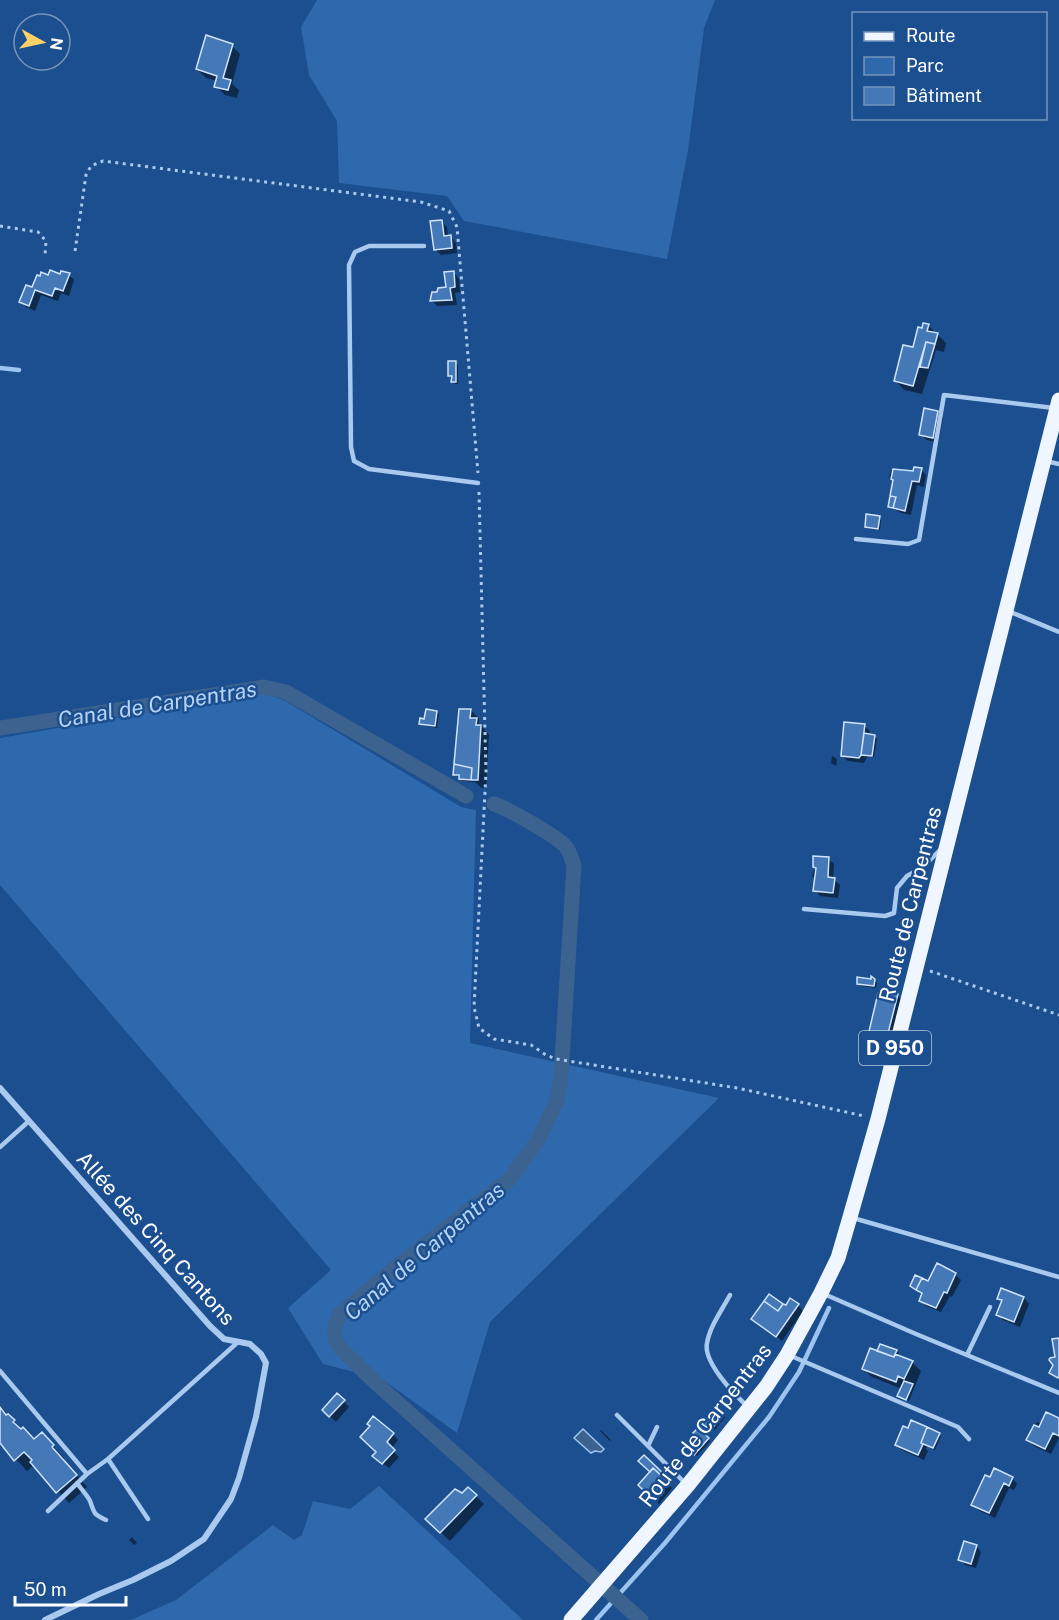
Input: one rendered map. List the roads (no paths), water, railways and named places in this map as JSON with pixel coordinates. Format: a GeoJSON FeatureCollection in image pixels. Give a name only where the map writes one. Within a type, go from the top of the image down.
{"type":"FeatureCollection","features":[{"type":"Feature","properties":{"kind":"main road","name":"Route de Carpentras"},"geometry":{"type":"LineString","coordinates":[[571,1620],[688,1485],[766,1387],[787,1354],[838,1258],[878,1119],[1006,610],[1051,463],[1058,404]]}},
{"type":"Feature","properties":{"kind":"street","name":"Allée des Cinq Cantons"},"geometry":{"type":"LineString","coordinates":[[0,1088],[210,1326],[224,1339],[250,1344],[267,1363],[256,1417],[239,1478],[231,1499],[204,1539],[133,1580],[45,1620]]}},
{"type":"Feature","properties":{"kind":"lane"},"geometry":{"type":"LineString","coordinates":[[424,246],[369,246],[355,252],[349,265],[351,447],[354,461],[369,469],[478,483]]}},
{"type":"Feature","properties":{"kind":"lane"},"geometry":{"type":"LineString","coordinates":[[856,539],[908,544],[919,540],[944,396],[1058,404]]}},
{"type":"Feature","properties":{"kind":"lane"},"geometry":{"type":"LineString","coordinates":[[1006,610],[1059,632]]}},
{"type":"Feature","properties":{"kind":"lane"},"geometry":{"type":"LineString","coordinates":[[804,909],[885,916],[894,913],[897,888],[907,876],[923,867],[946,844]]}},
{"type":"Feature","properties":{"kind":"lane"},"geometry":{"type":"LineString","coordinates":[[0,1147],[29,1121]]}},
{"type":"Feature","properties":{"kind":"lane"},"geometry":{"type":"LineString","coordinates":[[850,1217],[1059,1277]]}},
{"type":"Feature","properties":{"kind":"lane"},"geometry":{"type":"LineString","coordinates":[[821,1293],[1059,1393]]}},
{"type":"Feature","properties":{"kind":"lane"},"geometry":{"type":"LineString","coordinates":[[730,1295],[710,1332],[706,1345],[710,1359],[721,1377],[749,1408]]}},
{"type":"Feature","properties":{"kind":"lane"},"geometry":{"type":"LineString","coordinates":[[967,1355],[990,1307]]}},
{"type":"Feature","properties":{"kind":"lane"},"geometry":{"type":"LineString","coordinates":[[48,1511],[238,1342]]}},
{"type":"Feature","properties":{"kind":"lane"},"geometry":{"type":"LineString","coordinates":[[787,1354],[958,1427],[969,1439]]}},
{"type":"Feature","properties":{"kind":"lane"},"geometry":{"type":"LineString","coordinates":[[0,1371],[87,1474]]}},
{"type":"Feature","properties":{"kind":"lane"},"geometry":{"type":"LineString","coordinates":[[618,1415],[688,1485]]}},
{"type":"Feature","properties":{"kind":"lane"},"geometry":{"type":"LineString","coordinates":[[648,1446],[657,1426]]}},
{"type":"Feature","properties":{"kind":"lane"},"geometry":{"type":"LineString","coordinates":[[108,1459],[148,1519]]}},
{"type":"Feature","properties":{"kind":"lane"},"geometry":{"type":"LineString","coordinates":[[77,1483],[89,1500],[95,1515],[106,1520]]}},
{"type":"Feature","properties":{"kind":"waterway"},"geometry":{"type":"LineString","coordinates":[[0,368],[19,370]]}},
{"type":"Feature","properties":{"kind":"waterway","name":"Canal de Carpentras"},"geometry":{"type":"LineString","coordinates":[[0,728],[264,687],[286,692],[466,796]]}},
{"type":"Feature","properties":{"kind":"waterway","name":"Canal de Carpentras"},"geometry":{"type":"LineString","coordinates":[[494,804],[533,824],[562,843],[567,848],[574,865],[561,1076],[557,1101],[539,1138],[511,1178],[340,1314],[335,1326],[335,1338],[340,1348],[377,1384],[641,1620]]}},
{"type":"Feature","properties":{"kind":"waterway"},"geometry":{"type":"LineString","coordinates":[[596,1620],[665,1543],[769,1417],[799,1372],[829,1308]]}}]}
